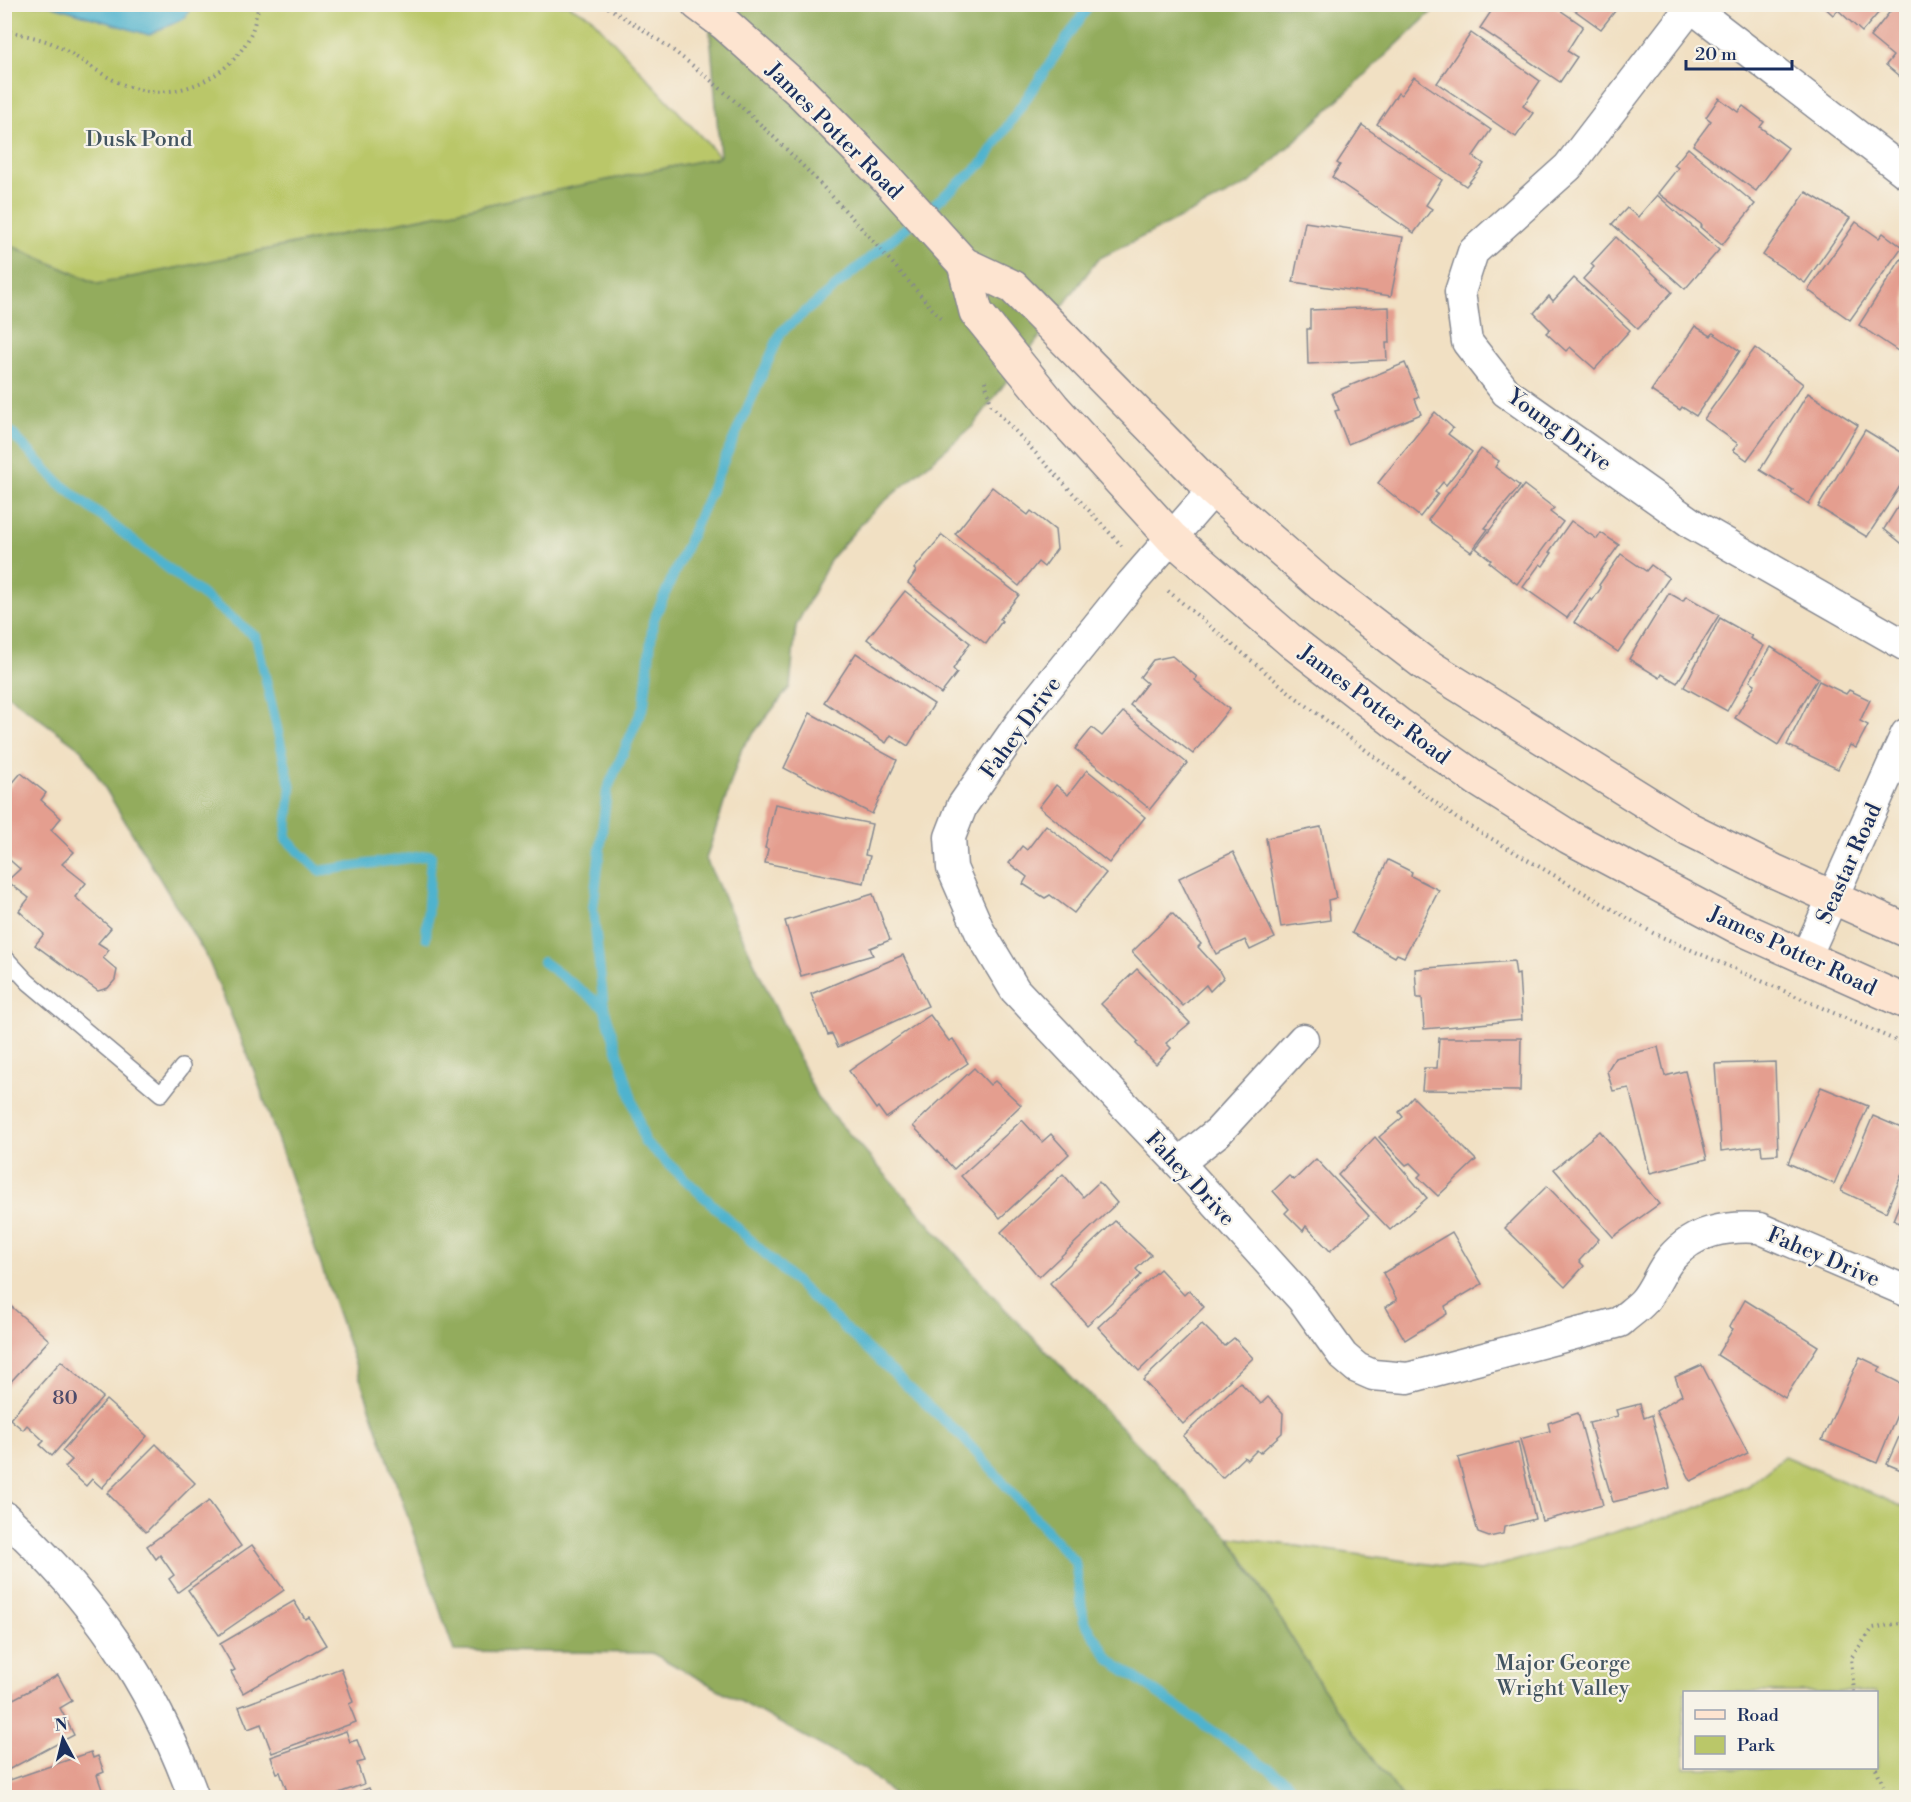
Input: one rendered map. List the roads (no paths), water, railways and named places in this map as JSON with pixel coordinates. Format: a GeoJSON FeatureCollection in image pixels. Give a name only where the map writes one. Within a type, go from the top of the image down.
{"type":"FeatureCollection","features":[{"type":"Feature","properties":{"kind":"main road","name":"James Potter Road"},"geometry":{"type":"LineString","coordinates":[[698,4],[725,24],[801,92],[886,178],[964,264],[1013,287],[1213,490],[1322,585],[1425,664],[1689,829],[1831,898],[1906,930]]}},
{"type":"Feature","properties":{"kind":"main road","name":"James Potter Road"},"geometry":{"type":"LineString","coordinates":[[964,264],[976,312],[1053,407],[1172,538],[1291,641],[1398,724],[1477,779],[1569,837],[1668,891],[1804,959],[1906,1002]]}},
{"type":"Feature","properties":{"kind":"street"},"geometry":{"type":"LineString","coordinates":[[1692,6],[1906,173]]}},
{"type":"Feature","properties":{"kind":"street","name":"Young Drive"},"geometry":{"type":"LineString","coordinates":[[1692,6],[1568,167],[1473,252],[1460,292],[1467,342],[1506,392],[1694,525],[1906,646]]}},
{"type":"Feature","properties":{"kind":"street","name":"Fahey Drive"},"geometry":{"type":"LineString","coordinates":[[1213,490],[1027,713],[962,806],[950,837],[952,868],[980,932],[1015,990],[1179,1163],[1302,1299],[1343,1356],[1357,1368],[1373,1375],[1408,1378],[1620,1322],[1644,1300],[1671,1258],[1688,1243],[1709,1231],[1733,1227],[1759,1228],[1906,1290]]}},
{"type":"Feature","properties":{"kind":"street","name":"Seastar Road"},"geometry":{"type":"LineString","coordinates":[[1804,959],[1906,734]]}},
{"type":"Feature","properties":{"kind":"street"},"geometry":{"type":"LineString","coordinates":[[1179,1163],[1224,1125],[1303,1039]]}},
{"type":"Feature","properties":{"kind":"street"},"geometry":{"type":"LineString","coordinates":[[4,1516],[68,1578],[121,1648],[165,1725],[194,1797]]}},
{"type":"Feature","properties":{"kind":"lane"},"geometry":{"type":"LineString","coordinates":[[4,956],[28,982],[161,1094],[182,1067]]}},
{"type":"Feature","properties":{"kind":"water"},"geometry":{"type":"Polygon","coordinates":[[[50,5],[192,5],[185,18],[149,35],[50,5]]]}},
{"type":"Feature","properties":{"kind":"waterway"},"geometry":{"type":"LineString","coordinates":[[1090,4],[982,164],[781,332],[653,621],[644,705],[607,790],[593,909],[604,1007],[645,1142],[963,1438],[1075,1562],[1084,1621],[1111,1661],[1286,1781],[1299,1798]]}},
{"type":"Feature","properties":{"kind":"waterway"},"geometry":{"type":"LineString","coordinates":[[4,425],[59,483],[256,637],[291,789],[286,839],[319,871],[431,855],[426,938]]}},
{"type":"Feature","properties":{"kind":"waterway"},"geometry":{"type":"LineString","coordinates":[[543,962],[604,1007]]}},
{"type":"Feature","properties":{"kind":"park label","name":"Dusk Pond"},"geometry":{"type":"Point","coordinates":[139,138]}},
{"type":"Feature","properties":{"kind":"park label","name":"Major George Wright Valley"},"geometry":{"type":"Point","coordinates":[1563,1674]}}]}
